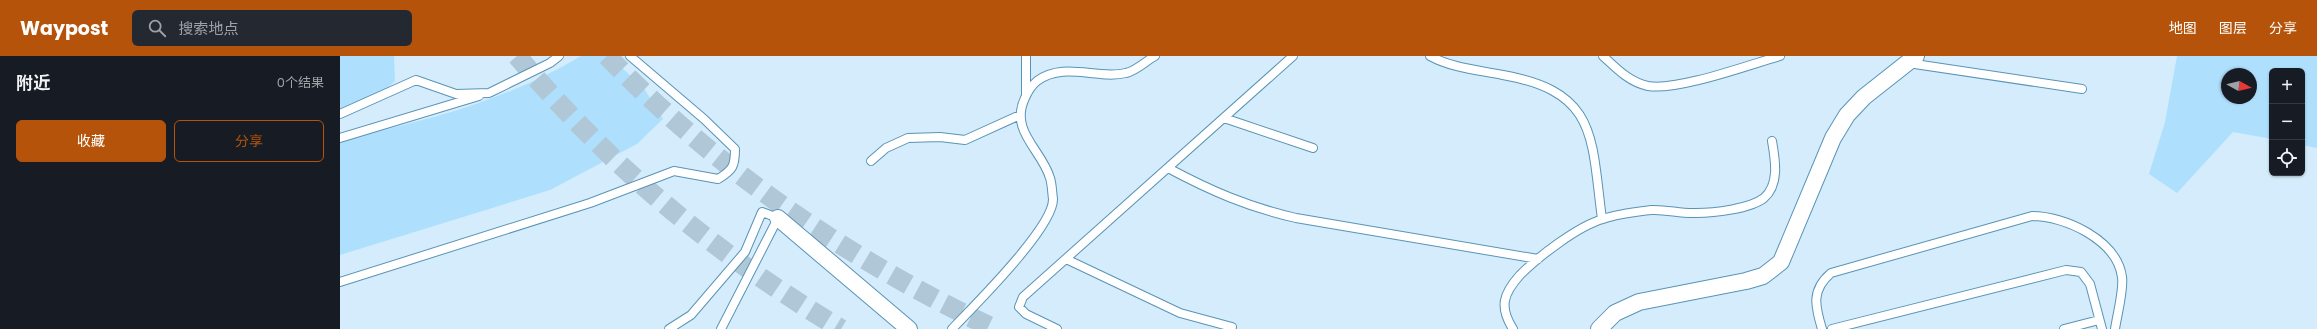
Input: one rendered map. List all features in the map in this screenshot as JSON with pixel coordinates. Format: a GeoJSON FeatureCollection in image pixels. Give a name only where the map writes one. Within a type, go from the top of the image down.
{"type":"FeatureCollection","features":[{"type":"Feature","properties":{"kind":"street"},"geometry":{"type":"LineString","coordinates":[[1598,329],[1615,313],[1639,302],[1746,281],[1763,276],[1781,262],[1827,151],[1847,115],[1864,97],[1911,60]]}},
{"type":"Feature","properties":{"kind":"street"},"geometry":{"type":"LineString","coordinates":[[778,218],[909,329]]}},
{"type":"Feature","properties":{"kind":"lane"},"geometry":{"type":"LineString","coordinates":[[340,138],[489,93],[550,63],[558,56]]}},
{"type":"Feature","properties":{"kind":"lane"},"geometry":{"type":"LineString","coordinates":[[340,282],[590,203],[674,171],[718,179],[728,172],[735,163],[735,149],[704,119],[630,56]]}},
{"type":"Feature","properties":{"kind":"lane"},"geometry":{"type":"LineString","coordinates":[[952,329],[1005,275],[1044,222],[1053,201],[1050,177],[1023,129],[1020,115],[1026,95],[1026,56]]}},
{"type":"Feature","properties":{"kind":"lane"},"geometry":{"type":"LineString","coordinates":[[1026,95],[1038,81],[1053,74],[1069,71],[1112,74],[1127,73],[1155,56]]}},
{"type":"Feature","properties":{"kind":"lane"},"geometry":{"type":"LineString","coordinates":[[1056,329],[1026,314],[1020,307],[1023,297],[1293,56]]}},
{"type":"Feature","properties":{"kind":"lane"},"geometry":{"type":"LineString","coordinates":[[1430,56],[1446,64],[1510,76],[1545,86],[1569,100],[1581,114],[1592,148],[1602,219]]}},
{"type":"Feature","properties":{"kind":"lane"},"geometry":{"type":"LineString","coordinates":[[1603,56],[1624,75],[1634,81],[1649,86],[1689,82],[1780,56]]}},
{"type":"Feature","properties":{"kind":"lane"},"geometry":{"type":"LineString","coordinates":[[1911,60],[2082,89]]}},
{"type":"Feature","properties":{"kind":"lane"},"geometry":{"type":"LineString","coordinates":[[340,114],[416,80],[456,94],[489,93]]}},
{"type":"Feature","properties":{"kind":"lane"},"geometry":{"type":"LineString","coordinates":[[871,161],[886,148],[908,138],[940,137],[965,140],[1020,115]]}},
{"type":"Feature","properties":{"kind":"lane"},"geometry":{"type":"LineString","coordinates":[[1224,118],[1313,148]]}},
{"type":"Feature","properties":{"kind":"lane"},"geometry":{"type":"LineString","coordinates":[[1513,329],[1505,316],[1507,294],[1515,281],[1538,259],[1578,231],[1602,219],[1652,210],[1696,214],[1728,210],[1762,199],[1771,191],[1776,166],[1772,141]]}},
{"type":"Feature","properties":{"kind":"lane"},"geometry":{"type":"LineString","coordinates":[[1168,168],[1209,190],[1260,209],[1289,217],[1538,259]]}},
{"type":"Feature","properties":{"kind":"lane"},"geometry":{"type":"LineString","coordinates":[[668,329],[692,315],[745,252],[762,212],[778,218],[721,329]]}},
{"type":"Feature","properties":{"kind":"lane"},"geometry":{"type":"LineString","coordinates":[[1822,329],[1815,308],[1819,283],[1831,273],[2032,216],[2047,216],[2062,219],[2086,232],[2108,249],[2117,263],[2122,278],[2115,329]]}},
{"type":"Feature","properties":{"kind":"lane"},"geometry":{"type":"LineString","coordinates":[[1066,259],[1180,313],[1232,327]]}},
{"type":"Feature","properties":{"kind":"lane"},"geometry":{"type":"LineString","coordinates":[[1832,329],[2066,270],[2081,272],[2090,284],[2102,329]]}},
{"type":"Feature","properties":{"kind":"lane"},"geometry":{"type":"LineString","coordinates":[[2064,329],[2100,320]]}},
{"type":"Feature","properties":{"kind":"shaded area"},"geometry":{"type":"Polygon","coordinates":[[[340,56],[394,56],[395,81],[385,90],[340,108],[340,56]]]}},
{"type":"Feature","properties":{"kind":"shaded area"},"geometry":{"type":"Polygon","coordinates":[[[581,56],[610,56],[645,90],[663,119],[637,144],[550,190],[340,255],[340,142],[435,117],[482,102],[540,78],[581,56]]]}},
{"type":"Feature","properties":{"kind":"shaded area"},"geometry":{"type":"Polygon","coordinates":[[[2177,56],[2317,56],[2317,148],[2305,146],[2305,68],[2269,68],[2269,138],[2233,132],[2177,193],[2149,174],[2165,122],[2177,56]]]}},
{"type":"Feature","properties":{"kind":"tunnel"},"geometry":{"type":"LineString","coordinates":[[517,56],[591,136],[628,172],[667,206],[750,270],[794,300],[841,329]]}},
{"type":"Feature","properties":{"kind":"tunnel"},"geometry":{"type":"LineString","coordinates":[[607,56],[650,98],[695,138],[788,210],[888,273],[995,329]]}}]}
